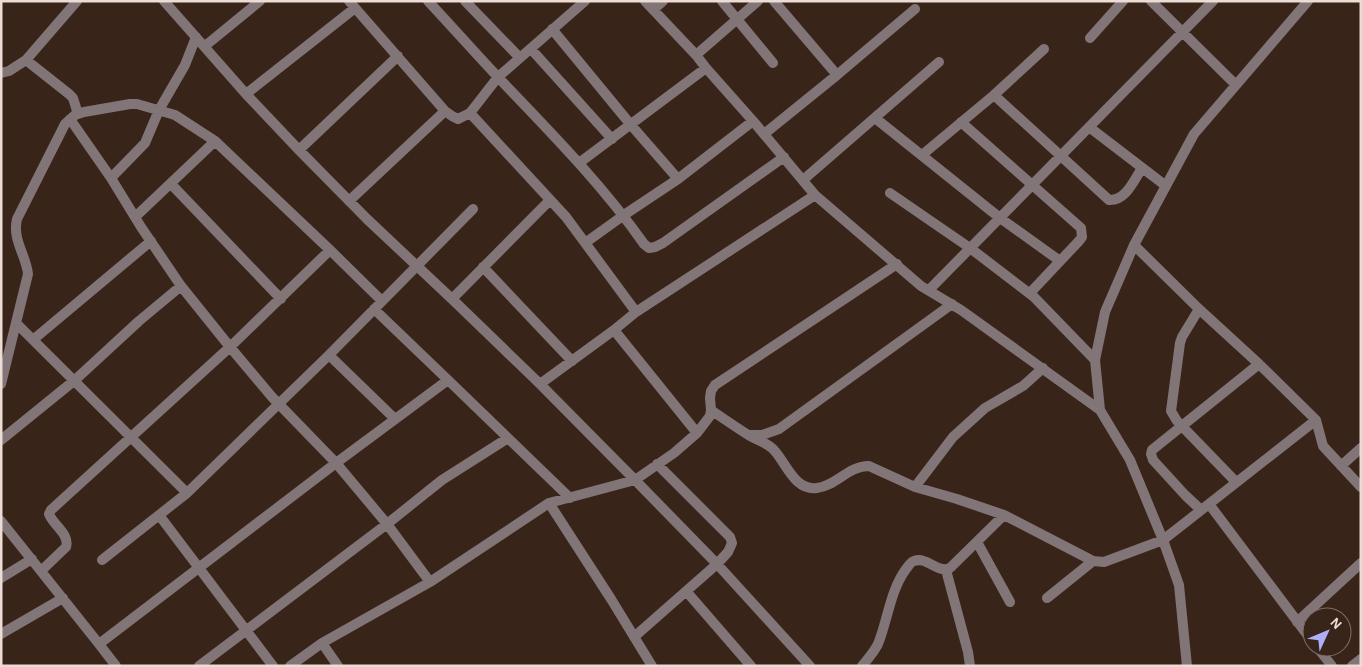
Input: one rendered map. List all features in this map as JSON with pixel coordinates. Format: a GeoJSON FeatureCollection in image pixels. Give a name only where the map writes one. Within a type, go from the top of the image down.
{"type":"FeatureCollection","features":[{"type":"Feature","properties":{"kind":"street"},"geometry":{"type":"LineString","coordinates":[[1,73],[9,71],[26,60],[77,1]]}},
{"type":"Feature","properties":{"kind":"street"},"geometry":{"type":"LineString","coordinates":[[164,1],[246,94],[299,150],[349,201],[540,384],[717,564],[810,666]]}},
{"type":"Feature","properties":{"kind":"street"},"geometry":{"type":"LineString","coordinates":[[205,46],[260,1]]}},
{"type":"Feature","properties":{"kind":"street"},"geometry":{"type":"LineString","coordinates":[[428,1],[579,163],[624,215],[644,244],[649,248],[655,247],[784,157]]}},
{"type":"Feature","properties":{"kind":"street"},"geometry":{"type":"LineString","coordinates":[[466,1],[520,58]]}},
{"type":"Feature","properties":{"kind":"street"},"geometry":{"type":"LineString","coordinates":[[246,94],[352,4],[444,111],[458,118],[470,113],[498,77],[584,1]]}},
{"type":"Feature","properties":{"kind":"street"},"geometry":{"type":"LineString","coordinates":[[645,1],[696,55],[815,195],[921,286],[952,304],[1100,410],[1130,460],[1163,540],[1179,585],[1188,666]]}},
{"type":"Feature","properties":{"kind":"street"},"geometry":{"type":"LineString","coordinates":[[653,10],[663,1]]}},
{"type":"Feature","properties":{"kind":"street"},"geometry":{"type":"LineString","coordinates":[[722,1],[773,63]]}},
{"type":"Feature","properties":{"kind":"street"},"geometry":{"type":"LineString","coordinates":[[696,55],[758,1]]}},
{"type":"Feature","properties":{"kind":"street"},"geometry":{"type":"LineString","coordinates":[[774,1],[837,76]]}},
{"type":"Feature","properties":{"kind":"street"},"geometry":{"type":"LineString","coordinates":[[1090,38],[1122,1]]}},
{"type":"Feature","properties":{"kind":"street"},"geometry":{"type":"LineString","coordinates":[[1151,1],[1236,85]]}},
{"type":"Feature","properties":{"kind":"street"},"geometry":{"type":"LineString","coordinates":[[929,290],[1213,1]]}},
{"type":"Feature","properties":{"kind":"street"},"geometry":{"type":"LineString","coordinates":[[1100,410],[1095,360],[1106,312],[1134,245],[1194,134],[1308,1]]}},
{"type":"Feature","properties":{"kind":"street"},"geometry":{"type":"LineString","coordinates":[[764,134],[837,76],[915,9]]}},
{"type":"Feature","properties":{"kind":"street"},"geometry":{"type":"LineString","coordinates":[[552,29],[678,179]]}},
{"type":"Feature","properties":{"kind":"street"},"geometry":{"type":"LineString","coordinates":[[111,178],[145,143],[160,110],[185,65],[196,37]]}},
{"type":"Feature","properties":{"kind":"street"},"geometry":{"type":"LineString","coordinates":[[531,49],[612,139]]}},
{"type":"Feature","properties":{"kind":"street"},"geometry":{"type":"LineString","coordinates":[[922,155],[994,95],[1044,49]]}},
{"type":"Feature","properties":{"kind":"street"},"geometry":{"type":"LineString","coordinates":[[299,150],[398,56]]}},
{"type":"Feature","properties":{"kind":"street"},"geometry":{"type":"LineString","coordinates":[[26,60],[73,98],[74,117],[135,217],[181,286],[278,404],[336,463],[387,524],[430,582]]}},
{"type":"Feature","properties":{"kind":"street"},"geometry":{"type":"LineString","coordinates":[[803,180],[939,62]]}},
{"type":"Feature","properties":{"kind":"street"},"geometry":{"type":"LineString","coordinates":[[579,163],[706,68]]}},
{"type":"Feature","properties":{"kind":"street"},"geometry":{"type":"LineString","coordinates":[[994,95],[1109,200],[1121,198],[1142,168]]}},
{"type":"Feature","properties":{"kind":"street"},"geometry":{"type":"LineString","coordinates":[[1,384],[28,274],[16,234],[16,219],[65,124],[84,112],[137,104],[175,115],[215,141],[330,250],[448,380],[570,498]]}},
{"type":"Feature","properties":{"kind":"street"},"geometry":{"type":"LineString","coordinates":[[349,201],[444,111]]}},
{"type":"Feature","properties":{"kind":"street"},"geometry":{"type":"LineString","coordinates":[[470,113],[566,217],[636,312]]}},
{"type":"Feature","properties":{"kind":"street"},"geometry":{"type":"LineString","coordinates":[[875,118],[1000,218],[1060,262]]}},
{"type":"Feature","properties":{"kind":"street"},"geometry":{"type":"LineString","coordinates":[[585,243],[678,179],[753,121]]}},
{"type":"Feature","properties":{"kind":"street"},"geometry":{"type":"LineString","coordinates":[[961,122],[1033,184],[1081,228],[1083,232],[1079,241],[1030,293]]}},
{"type":"Feature","properties":{"kind":"street"},"geometry":{"type":"LineString","coordinates":[[1089,127],[1166,186]]}},
{"type":"Feature","properties":{"kind":"street"},"geometry":{"type":"LineString","coordinates":[[135,217],[215,141]]}},
{"type":"Feature","properties":{"kind":"street"},"geometry":{"type":"LineString","coordinates":[[171,184],[281,299]]}},
{"type":"Feature","properties":{"kind":"street"},"geometry":{"type":"LineString","coordinates":[[890,193],[970,248],[1030,293],[1095,360]]}},
{"type":"Feature","properties":{"kind":"street"},"geometry":{"type":"LineString","coordinates":[[540,384],[636,312],[815,195]]}},
{"type":"Feature","properties":{"kind":"street"},"geometry":{"type":"LineString","coordinates":[[452,299],[550,200]]}},
{"type":"Feature","properties":{"kind":"street"},"geometry":{"type":"LineString","coordinates":[[102,560],[187,493],[329,355],[472,209]]}},
{"type":"Feature","properties":{"kind":"street"},"geometry":{"type":"LineString","coordinates":[[34,339],[151,241]]}},
{"type":"Feature","properties":{"kind":"street"},"geometry":{"type":"LineString","coordinates":[[1134,245],[1316,420],[1323,446],[1361,487]]}},
{"type":"Feature","properties":{"kind":"street"},"geometry":{"type":"LineString","coordinates":[[42,571],[66,547],[67,543],[66,538],[49,514],[51,510],[230,347],[330,250]]}},
{"type":"Feature","properties":{"kind":"street"},"geometry":{"type":"LineString","coordinates":[[290,666],[322,643],[430,582],[549,503],[635,480],[697,433],[710,416],[712,410],[710,398],[715,385],[897,264]]}},
{"type":"Feature","properties":{"kind":"street"},"geometry":{"type":"LineString","coordinates":[[483,267],[572,361]]}},
{"type":"Feature","properties":{"kind":"street"},"geometry":{"type":"LineString","coordinates":[[1,440],[75,380],[139,321],[181,286]]}},
{"type":"Feature","properties":{"kind":"street"},"geometry":{"type":"LineString","coordinates":[[749,435],[762,435],[779,429],[952,304]]}},
{"type":"Feature","properties":{"kind":"street"},"geometry":{"type":"LineString","coordinates":[[1199,309],[1182,337],[1170,410],[1182,426],[1236,482]]}},
{"type":"Feature","properties":{"kind":"street"},"geometry":{"type":"LineString","coordinates":[[16,323],[187,493]]}},
{"type":"Feature","properties":{"kind":"street"},"geometry":{"type":"LineString","coordinates":[[614,330],[697,433]]}},
{"type":"Feature","properties":{"kind":"street"},"geometry":{"type":"LineString","coordinates":[[329,355],[395,419]]}},
{"type":"Feature","properties":{"kind":"street"},"geometry":{"type":"LineString","coordinates":[[1259,364],[1155,447],[1151,454],[1153,460],[1185,495],[1205,507],[1302,628]]}},
{"type":"Feature","properties":{"kind":"street"},"geometry":{"type":"LineString","coordinates":[[915,487],[952,437],[984,408],[1023,386],[1043,368]]}},
{"type":"Feature","properties":{"kind":"street"},"geometry":{"type":"LineString","coordinates":[[99,644],[200,569],[239,536],[448,380]]}},
{"type":"Feature","properties":{"kind":"street"},"geometry":{"type":"LineString","coordinates":[[712,410],[772,448],[792,475],[800,483],[808,487],[826,486],[854,469],[861,466],[869,466],[915,487],[1004,515],[1093,561],[1104,562],[1163,540],[1316,420]]}},
{"type":"Feature","properties":{"kind":"street"},"geometry":{"type":"LineString","coordinates":[[199,666],[387,524],[442,480],[508,438]]}},
{"type":"Feature","properties":{"kind":"street"},"geometry":{"type":"LineString","coordinates":[[1341,466],[1360,449]]}},
{"type":"Feature","properties":{"kind":"street"},"geometry":{"type":"LineString","coordinates":[[634,637],[717,564],[728,552],[732,542],[730,537],[657,464]]}},
{"type":"Feature","properties":{"kind":"street"},"geometry":{"type":"LineString","coordinates":[[549,503],[652,666]]}},
{"type":"Feature","properties":{"kind":"street"},"geometry":{"type":"LineString","coordinates":[[159,515],[273,666]]}},
{"type":"Feature","properties":{"kind":"street"},"geometry":{"type":"LineString","coordinates":[[862,666],[878,644],[896,584],[911,563],[915,560],[920,560],[942,570],[950,568],[1004,515]]}},
{"type":"Feature","properties":{"kind":"street"},"geometry":{"type":"LineString","coordinates":[[1,521],[116,666]]}},
{"type":"Feature","properties":{"kind":"street"},"geometry":{"type":"LineString","coordinates":[[977,542],[1010,602]]}},
{"type":"Feature","properties":{"kind":"street"},"geometry":{"type":"LineString","coordinates":[[1,578],[32,559]]}},
{"type":"Feature","properties":{"kind":"street"},"geometry":{"type":"LineString","coordinates":[[1047,598],[1093,561]]}},
{"type":"Feature","properties":{"kind":"street"},"geometry":{"type":"LineString","coordinates":[[1297,622],[1361,563]]}},
{"type":"Feature","properties":{"kind":"street"},"geometry":{"type":"LineString","coordinates":[[946,570],[970,666]]}},
{"type":"Feature","properties":{"kind":"street"},"geometry":{"type":"LineString","coordinates":[[686,591],[752,666]]}},
{"type":"Feature","properties":{"kind":"street"},"geometry":{"type":"LineString","coordinates":[[1,634],[63,598]]}},
{"type":"Feature","properties":{"kind":"street"},"geometry":{"type":"LineString","coordinates":[[322,643],[338,666]]}},
{"type":"Feature","properties":{"kind":"street"},"geometry":{"type":"LineString","coordinates":[[1352,666],[1361,659]]}}]}
